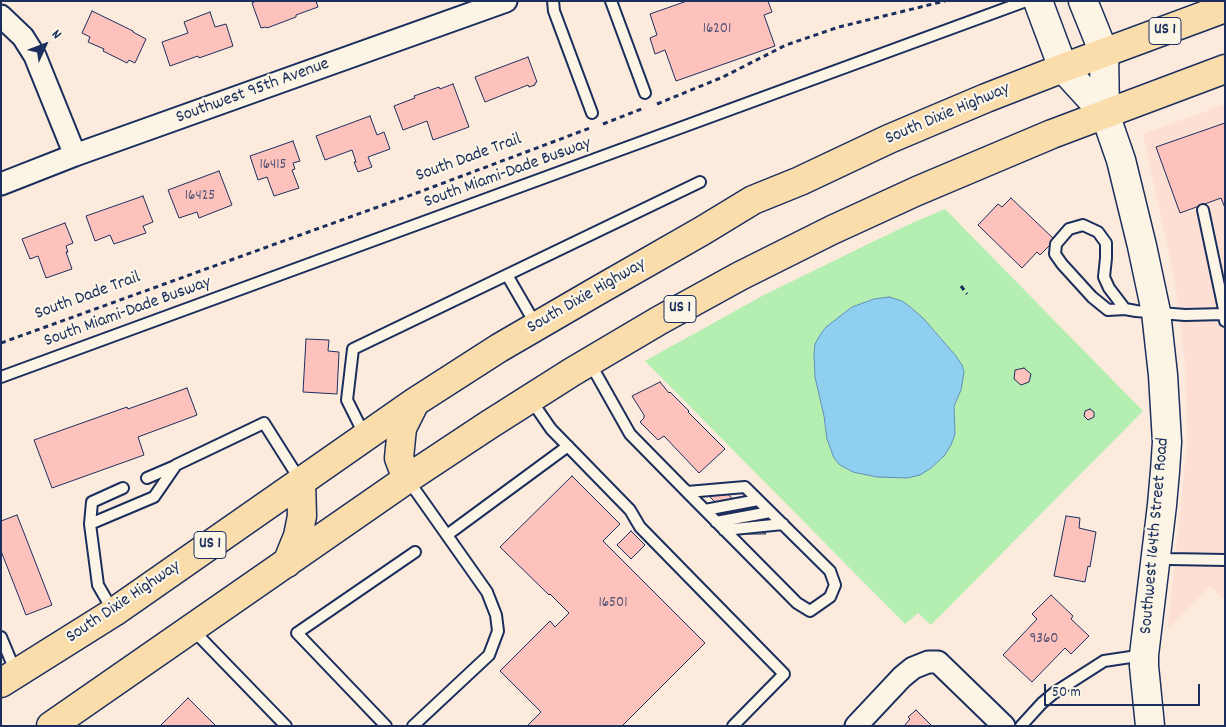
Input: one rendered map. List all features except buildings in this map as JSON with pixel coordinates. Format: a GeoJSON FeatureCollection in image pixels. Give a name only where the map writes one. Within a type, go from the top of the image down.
{"type":"FeatureCollection","features":[{"type":"Feature","properties":{"kind":"highway","name":"South Dixie Highway"},"geometry":{"type":"LineString","coordinates":[[9,678],[114,612],[415,402],[499,348],[753,200],[986,98],[1225,8]]}},
{"type":"Feature","properties":{"kind":"highway","name":"US 1"},"geometry":{"type":"LineString","coordinates":[[51,726],[407,479],[487,426],[660,320],[740,276],[832,230],[917,191],[1010,151],[1225,69]]}},
{"type":"Feature","properties":{"kind":"highway"},"geometry":{"type":"LineString","coordinates":[[407,479],[400,458],[402,428],[415,402]]}},
{"type":"Feature","properties":{"kind":"highway"},"geometry":{"type":"LineString","coordinates":[[286,563],[298,536],[302,516],[301,481]]}},
{"type":"Feature","properties":{"kind":"street","name":"Southwest 95th Avenue"},"geometry":{"type":"LineString","coordinates":[[1,184],[76,155],[506,1]]}},
{"type":"Feature","properties":{"kind":"street"},"geometry":{"type":"LineString","coordinates":[[1038,1],[1063,68],[1105,114]]}},
{"type":"Feature","properties":{"kind":"street"},"geometry":{"type":"LineString","coordinates":[[1083,1],[1104,53],[1105,114]]}},
{"type":"Feature","properties":{"kind":"street"},"geometry":{"type":"LineString","coordinates":[[1,16],[23,37],[35,56],[76,155]]}},
{"type":"Feature","properties":{"kind":"street","name":"Southwest 164th Street Road"},"geometry":{"type":"LineString","coordinates":[[1105,114],[1121,160],[1142,246],[1156,312],[1163,375],[1167,442],[1162,505],[1144,655],[1150,726]]}},
{"type":"Feature","properties":{"kind":"street"},"geometry":{"type":"LineString","coordinates":[[856,726],[902,677],[913,668],[928,662],[938,662],[1004,726]]}},
{"type":"Feature","properties":{"kind":"lane"},"geometry":{"type":"LineString","coordinates":[[553,1],[554,11],[592,113]]}},
{"type":"Feature","properties":{"kind":"lane"},"geometry":{"type":"LineString","coordinates":[[611,1],[644,93]]}},
{"type":"Feature","properties":{"kind":"lane","name":"South Miami-Dade Busway"},"geometry":{"type":"LineString","coordinates":[[1,377],[1026,1]]}},
{"type":"Feature","properties":{"kind":"lane"},"geometry":{"type":"LineString","coordinates":[[366,436],[347,400],[353,349],[700,182]]}},
{"type":"Feature","properties":{"kind":"lane"},"geometry":{"type":"LineString","coordinates":[[1203,210],[1220,287],[1225,321]]}},
{"type":"Feature","properties":{"kind":"lane"},"geometry":{"type":"LineString","coordinates":[[1125,309],[1109,288],[1104,277],[1106,243],[1098,232],[1083,225],[1069,229],[1056,244],[1055,254],[1092,297],[1108,310],[1125,309],[1185,314],[1224,314]]}},
{"type":"Feature","properties":{"kind":"lane"},"geometry":{"type":"LineString","coordinates":[[507,275],[536,326]]}},
{"type":"Feature","properties":{"kind":"lane"},"geometry":{"type":"LineString","coordinates":[[590,362],[630,434],[716,522],[797,603],[810,611],[830,597],[835,585],[830,571],[745,487],[687,492]]}},
{"type":"Feature","properties":{"kind":"lane"},"geometry":{"type":"LineString","coordinates":[[530,399],[551,429],[630,510],[640,527],[784,674],[733,726]]}},
{"type":"Feature","properties":{"kind":"lane"},"geometry":{"type":"LineString","coordinates":[[147,478],[264,423],[301,481]]}},
{"type":"Feature","properties":{"kind":"lane"},"geometry":{"type":"LineString","coordinates":[[447,535],[568,446]]}},
{"type":"Feature","properties":{"kind":"lane"},"geometry":{"type":"LineString","coordinates":[[90,524],[154,497],[176,465]]}},
{"type":"Feature","properties":{"kind":"lane"},"geometry":{"type":"LineString","coordinates":[[407,479],[487,592],[496,615],[498,631],[489,655],[413,726]]}},
{"type":"Feature","properties":{"kind":"lane"},"geometry":{"type":"LineString","coordinates":[[114,612],[98,585],[90,524],[92,502],[123,488]]}},
{"type":"Feature","properties":{"kind":"lane"},"geometry":{"type":"LineString","coordinates":[[705,510],[758,500]]}},
{"type":"Feature","properties":{"kind":"lane"},"geometry":{"type":"LineString","coordinates":[[716,522],[770,512]]}},
{"type":"Feature","properties":{"kind":"lane"},"geometry":{"type":"LineString","coordinates":[[724,530],[783,524]]}},
{"type":"Feature","properties":{"kind":"lane"},"geometry":{"type":"LineString","coordinates":[[386,726],[296,633],[415,552]]}},
{"type":"Feature","properties":{"kind":"lane"},"geometry":{"type":"LineString","coordinates":[[1156,557],[1225,560]]}},
{"type":"Feature","properties":{"kind":"lane"},"geometry":{"type":"LineString","coordinates":[[191,628],[286,726]]}},
{"type":"Feature","properties":{"kind":"lane"},"geometry":{"type":"LineString","coordinates":[[2,639],[9,678]]}},
{"type":"Feature","properties":{"kind":"lane"},"geometry":{"type":"LineString","coordinates":[[1021,726],[1054,692],[1104,661],[1144,655]]}},
{"type":"Feature","properties":{"kind":"path","name":"South Dade Trail"},"geometry":{"type":"LineString","coordinates":[[1,343],[669,99],[723,77],[786,45],[839,27],[945,1]]}},
{"type":"Feature","properties":{"kind":"path"},"geometry":{"type":"LineString","coordinates":[[961,286],[967,294]]}},
{"type":"Feature","properties":{"kind":"shaded area"},"geometry":{"type":"Polygon","coordinates":[[[1225,104],[1225,600],[1210,586],[1168,628],[1187,444],[1185,362],[1174,277],[1143,134],[1225,104]]]}},
{"type":"Feature","properties":{"kind":"green space"},"geometry":{"type":"Polygon","coordinates":[[[945,209],[1143,411],[931,625],[918,613],[905,624],[645,361],[764,295],[912,223],[945,209]],[[896,299],[852,307],[826,327],[815,344],[815,377],[827,439],[846,469],[853,472],[877,477],[931,468],[951,445],[955,434],[954,406],[961,390],[964,371],[962,365],[933,329],[909,306],[896,299]]]}},
{"type":"Feature","properties":{"kind":"water"},"geometry":{"type":"Polygon","coordinates":[[[889,297],[902,301],[923,318],[956,356],[964,372],[961,390],[954,406],[955,434],[951,445],[944,456],[931,468],[920,475],[907,478],[877,477],[853,472],[840,465],[834,458],[827,439],[815,377],[815,344],[826,327],[852,307],[874,299],[889,297]]]}}]}
